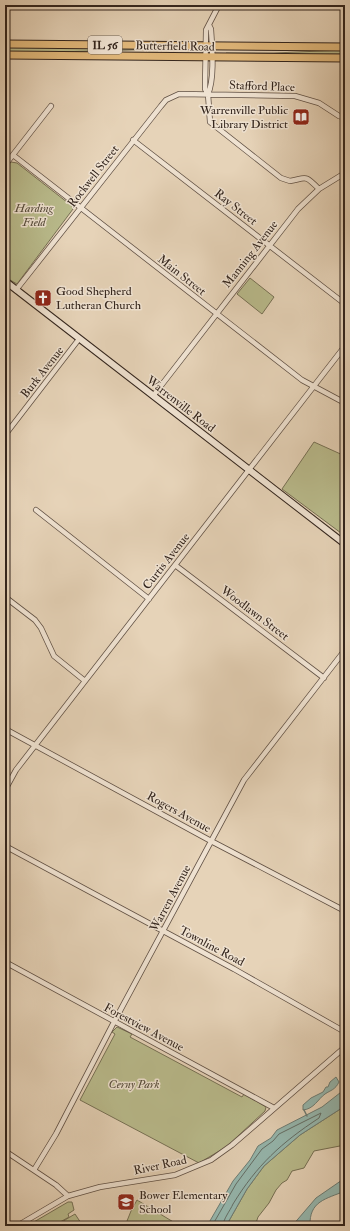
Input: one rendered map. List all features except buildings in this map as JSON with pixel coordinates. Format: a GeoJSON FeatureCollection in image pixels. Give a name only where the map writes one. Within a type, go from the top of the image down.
{"type":"FeatureCollection","features":[{"type":"Feature","properties":{"kind":"main road","name":"Butterfield Road"},"geometry":{"type":"LineString","coordinates":[[5,44],[345,47]]}},
{"type":"Feature","properties":{"kind":"main road","name":"Butterfield Road"},"geometry":{"type":"LineString","coordinates":[[5,55],[345,58]]}},
{"type":"Feature","properties":{"kind":"main road","name":"Warrenville Road"},"geometry":{"type":"LineString","coordinates":[[5,281],[345,544]]}},
{"type":"Feature","properties":{"kind":"street"},"geometry":{"type":"LineString","coordinates":[[219,5],[210,19],[206,30],[210,89],[208,94],[208,117],[214,126],[281,178],[290,181],[301,177],[307,178],[319,189]]}},
{"type":"Feature","properties":{"kind":"street","name":"Stafford Place"},"geometry":{"type":"LineString","coordinates":[[173,95],[208,94],[304,97],[319,103],[339,116],[345,118]]}},
{"type":"Feature","properties":{"kind":"street","name":"Rockwell Street"},"geometry":{"type":"LineString","coordinates":[[16,290],[133,140],[161,106],[173,95]]}},
{"type":"Feature","properties":{"kind":"street"},"geometry":{"type":"LineString","coordinates":[[5,165],[51,106]]}},
{"type":"Feature","properties":{"kind":"street","name":"Ray Street"},"geometry":{"type":"LineString","coordinates":[[133,140],[345,304]]}},
{"type":"Feature","properties":{"kind":"street","name":"Main Street"},"geometry":{"type":"LineString","coordinates":[[13,155],[302,380],[345,403]]}},
{"type":"Feature","properties":{"kind":"street","name":"Manning Avenue"},"geometry":{"type":"LineString","coordinates":[[153,396],[298,209],[319,189],[345,173]]}},
{"type":"Feature","properties":{"kind":"street","name":"Burk Avenue"},"geometry":{"type":"LineString","coordinates":[[5,435],[79,339]]}},
{"type":"Feature","properties":{"kind":"street","name":"Curtis Avenue"},"geometry":{"type":"LineString","coordinates":[[5,790],[16,770],[35,745],[345,346]]}},
{"type":"Feature","properties":{"kind":"street"},"geometry":{"type":"LineString","coordinates":[[36,510],[149,599]]}},
{"type":"Feature","properties":{"kind":"street","name":"Woodlawn Street"},"geometry":{"type":"LineString","coordinates":[[175,565],[324,678]]}},
{"type":"Feature","properties":{"kind":"street"},"geometry":{"type":"LineString","coordinates":[[5,597],[34,620],[41,628],[54,656],[85,681]]}},
{"type":"Feature","properties":{"kind":"street","name":"Warren Avenue"},"geometry":{"type":"LineString","coordinates":[[34,1170],[56,1134],[114,1022],[244,780],[345,650]]}},
{"type":"Feature","properties":{"kind":"street","name":"Rogers Avenue"},"geometry":{"type":"LineString","coordinates":[[5,729],[211,841],[345,911]]}},
{"type":"Feature","properties":{"kind":"street","name":"Townline Road"},"geometry":{"type":"LineString","coordinates":[[5,846],[164,931],[345,1032]]}},
{"type":"Feature","properties":{"kind":"street","name":"Forestview Avenue"},"geometry":{"type":"LineString","coordinates":[[5,962],[274,1108]]}},
{"type":"Feature","properties":{"kind":"street","name":"River Road"},"geometry":{"type":"LineString","coordinates":[[17,1226],[68,1196],[100,1187],[174,1175],[195,1168],[227,1150],[345,1047]]}},
{"type":"Feature","properties":{"kind":"street"},"geometry":{"type":"LineString","coordinates":[[5,1151],[34,1170],[68,1196]]}},
{"type":"Feature","properties":{"kind":"green space"},"geometry":{"type":"Polygon","coordinates":[[[5,47],[190,48],[190,49],[5,52],[5,47]]]}},
{"type":"Feature","properties":{"kind":"green space"},"geometry":{"type":"Polygon","coordinates":[[[345,50],[345,54],[225,55],[226,53],[274,53],[345,50]]]}},
{"type":"Feature","properties":{"kind":"green space","name":"Harding Field"},"geometry":{"type":"Polygon","coordinates":[[[11,162],[17,163],[72,206],[73,209],[17,284],[5,277],[5,169],[11,162]]]}},
{"type":"Feature","properties":{"kind":"green space"},"geometry":{"type":"Polygon","coordinates":[[[250,278],[274,297],[262,314],[237,294],[250,278]]]}},
{"type":"Feature","properties":{"kind":"green space"},"geometry":{"type":"Polygon","coordinates":[[[314,442],[345,456],[345,536],[282,489],[314,442]]]}},
{"type":"Feature","properties":{"kind":"green space","name":"Cerny Park"},"geometry":{"type":"Polygon","coordinates":[[[117,1027],[132,1034],[130,1037],[242,1097],[244,1094],[266,1107],[265,1111],[226,1147],[199,1163],[80,1100],[115,1034],[112,1032],[117,1027]]]}},
{"type":"Feature","properties":{"kind":"green space"},"geometry":{"type":"Polygon","coordinates":[[[345,1106],[345,1145],[314,1151],[304,1168],[292,1171],[287,1180],[276,1190],[269,1203],[258,1217],[255,1226],[226,1226],[247,1189],[264,1166],[300,1135],[345,1106]]]}},
{"type":"Feature","properties":{"kind":"green space"},"geometry":{"type":"Polygon","coordinates":[[[137,1200],[180,1226],[125,1226],[137,1200]]]}},
{"type":"Feature","properties":{"kind":"green space"},"geometry":{"type":"Polygon","coordinates":[[[68,1202],[72,1202],[74,1210],[68,1214],[69,1217],[53,1226],[27,1226],[68,1202]]]}},
{"type":"Feature","properties":{"kind":"green space"},"geometry":{"type":"Polygon","coordinates":[[[75,1214],[83,1226],[76,1226],[74,1223],[67,1226],[55,1226],[75,1214]]]}},
{"type":"Feature","properties":{"kind":"water"},"geometry":{"type":"Polygon","coordinates":[[[336,1077],[339,1082],[333,1090],[325,1094],[310,1108],[303,1110],[303,1105],[311,1098],[323,1092],[326,1087],[328,1087],[330,1082],[336,1077]]]}},
{"type":"Feature","properties":{"kind":"water"},"geometry":{"type":"Polygon","coordinates":[[[345,1089],[345,1106],[300,1135],[264,1166],[247,1189],[226,1226],[207,1226],[233,1181],[250,1160],[258,1146],[271,1138],[277,1130],[322,1107],[345,1089]]]}},
{"type":"Feature","properties":{"kind":"water"},"geometry":{"type":"Polygon","coordinates":[[[345,1178],[345,1191],[325,1199],[316,1206],[312,1211],[310,1226],[292,1226],[316,1198],[345,1178]]]}},
{"type":"Feature","properties":{"kind":"waterway"},"geometry":{"type":"LineString","coordinates":[[304,1110],[307,1116]]}},
{"type":"Feature","properties":{"kind":"place","name":"Warrenville Public Library District"},"geometry":{"type":"Point","coordinates":[301,117]}},
{"type":"Feature","properties":{"kind":"place","name":"Good Shepherd Lutheran Church"},"geometry":{"type":"Point","coordinates":[43,298]}},
{"type":"Feature","properties":{"kind":"place","name":"Bower Elementary School"},"geometry":{"type":"Point","coordinates":[126,1202]}}]}
